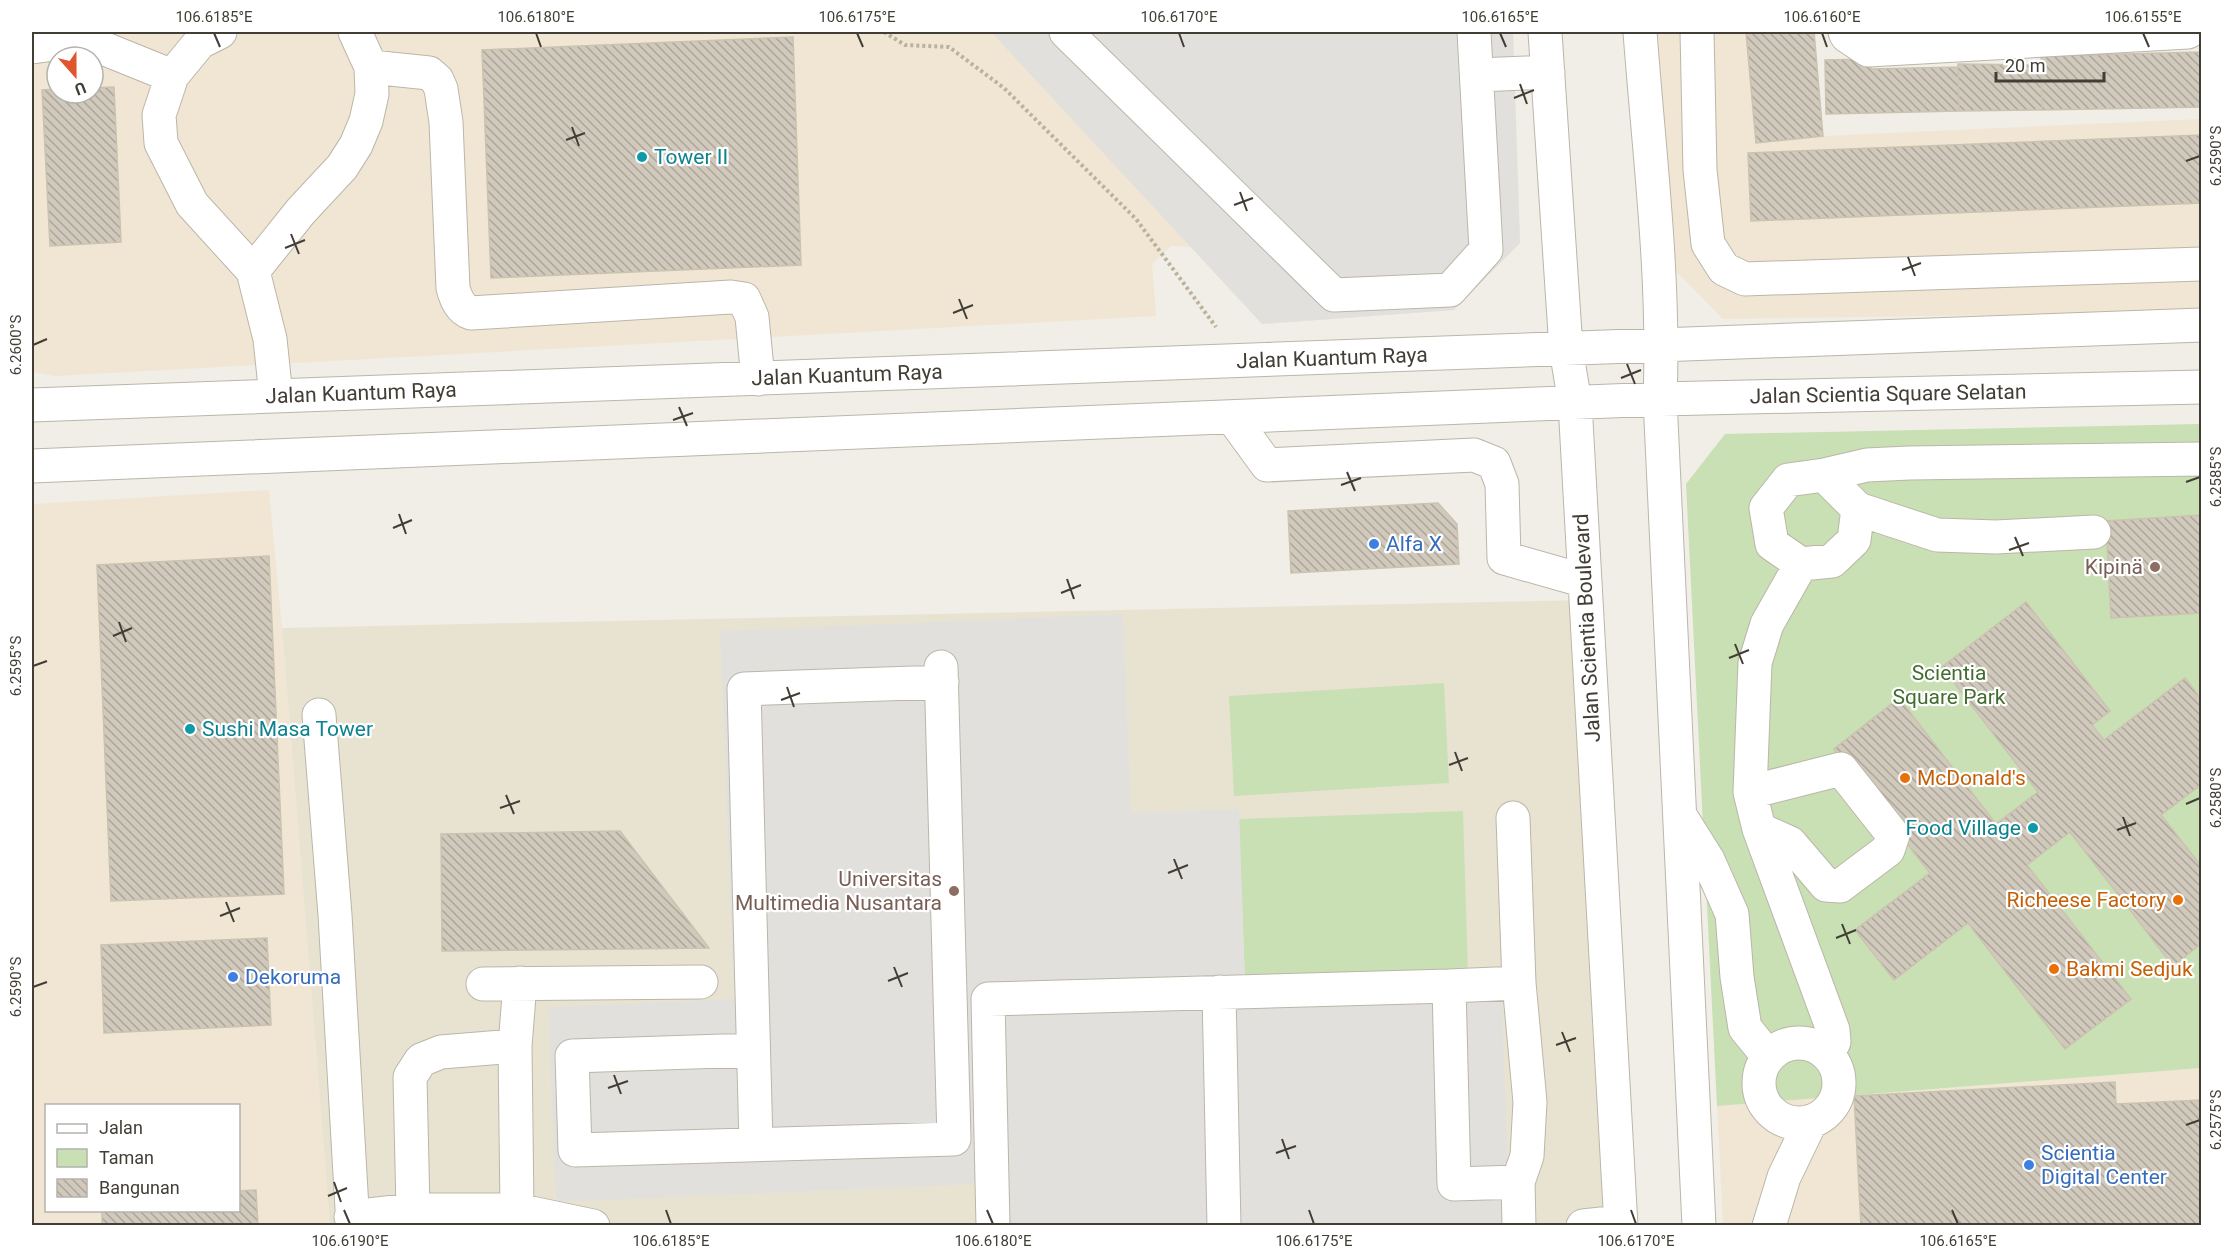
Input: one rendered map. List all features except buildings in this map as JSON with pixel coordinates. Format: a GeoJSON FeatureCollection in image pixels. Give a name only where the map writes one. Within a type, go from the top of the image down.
{"type":"FeatureCollection","features":[{"type":"Feature","properties":{"kind":"street"},"geometry":{"type":"LineString","coordinates":[[220,32],[200,42],[172,76],[159,115],[161,143],[192,204],[254,271],[270,339],[276,396]]}},
{"type":"Feature","properties":{"kind":"street"},"geometry":{"type":"LineString","coordinates":[[254,271],[301,211],[342,167],[356,145],[366,121],[372,94],[371,67],[355,32]]}},
{"type":"Feature","properties":{"kind":"street"},"geometry":{"type":"LineString","coordinates":[[1066,32],[1334,296],[1450,290],[1486,250],[1474,32]]}},
{"type":"Feature","properties":{"kind":"street","name":"Jalan Scientia Boulevard"},"geometry":{"type":"LineString","coordinates":[[1545,32],[1566,349],[1575,403],[1621,1224]]}},
{"type":"Feature","properties":{"kind":"street"},"geometry":{"type":"LineString","coordinates":[[1640,32],[1662,345],[1660,399],[1699,1226]]}},
{"type":"Feature","properties":{"kind":"street"},"geometry":{"type":"LineString","coordinates":[[1697,32],[1700,170],[1708,244],[1724,269],[1745,279],[2202,264]]}},
{"type":"Feature","properties":{"kind":"street"},"geometry":{"type":"LineString","coordinates":[[1857,41],[2188,32]]}},
{"type":"Feature","properties":{"kind":"street"},"geometry":{"type":"LineString","coordinates":[[32,46],[82,36],[172,76]]}},
{"type":"Feature","properties":{"kind":"street"},"geometry":{"type":"LineString","coordinates":[[371,67],[429,72],[437,80],[441,89],[446,122],[453,288],[465,311],[471,313],[731,297],[744,299],[752,317],[758,379]]}},
{"type":"Feature","properties":{"kind":"street"},"geometry":{"type":"LineString","coordinates":[[1476,75],[1548,72]]}},
{"type":"Feature","properties":{"kind":"street"},"geometry":{"type":"LineString","coordinates":[[1662,345],[2202,325]]}},
{"type":"Feature","properties":{"kind":"street","name":"Jalan Kuantum Raya"},"geometry":{"type":"LineString","coordinates":[[32,405],[1662,345]]}},
{"type":"Feature","properties":{"kind":"street","name":"Jalan Scientia Square Selatan"},"geometry":{"type":"LineString","coordinates":[[1575,403],[1660,399],[2202,387]]}},
{"type":"Feature","properties":{"kind":"street"},"geometry":{"type":"LineString","coordinates":[[32,466],[1575,403]]}},
{"type":"Feature","properties":{"kind":"street"},"geometry":{"type":"LineString","coordinates":[[1232,417],[1267,465],[1474,455],[1494,463],[1502,484],[1504,558],[1585,581]]}},
{"type":"Feature","properties":{"kind":"street"},"geometry":{"type":"LineString","coordinates":[[1858,510],[1854,540],[1832,561],[1802,564],[1772,544],[1766,508],[1788,480],[1824,475],[1867,465],[1898,463],[2202,459]]}},
{"type":"Feature","properties":{"kind":"street"},"geometry":{"type":"LineString","coordinates":[[1824,475],[1858,510],[1937,535],[1996,537],[2094,532]]}},
{"type":"Feature","properties":{"kind":"street"},"geometry":{"type":"LineString","coordinates":[[1802,564],[1767,624],[1755,663],[1750,792],[1759,829],[1833,1030],[1834,1042],[1827,1054]]}},
{"type":"Feature","properties":{"kind":"street"},"geometry":{"type":"LineString","coordinates":[[753,1050],[572,1056],[575,1150],[954,1139],[942,675],[744,689],[756,1144]]}},
{"type":"Feature","properties":{"kind":"street"},"geometry":{"type":"LineString","coordinates":[[319,715],[335,915],[352,1221],[413,1210],[518,1210],[593,1226]]}},
{"type":"Feature","properties":{"kind":"street"},"geometry":{"type":"LineString","coordinates":[[1750,792],[1841,769],[1893,835],[1888,850],[1840,886],[1826,885],[1790,843],[1759,829]]}},
{"type":"Feature","properties":{"kind":"street"},"geometry":{"type":"LineString","coordinates":[[1680,816],[1708,860],[1732,914],[1737,977],[1745,1028],[1768,1056]]}},
{"type":"Feature","properties":{"kind":"street"},"geometry":{"type":"LineString","coordinates":[[1513,818],[1519,983],[1530,1102],[1527,1156],[1518,1182],[1519,1226]]}},
{"type":"Feature","properties":{"kind":"street"},"geometry":{"type":"LineString","coordinates":[[483,984],[700,982]]}},
{"type":"Feature","properties":{"kind":"street"},"geometry":{"type":"LineString","coordinates":[[518,1210],[515,1046],[520,983]]}},
{"type":"Feature","properties":{"kind":"street"},"geometry":{"type":"LineString","coordinates":[[993,1226],[988,999],[1519,983]]}},
{"type":"Feature","properties":{"kind":"street"},"geometry":{"type":"LineString","coordinates":[[1449,986],[1454,1184],[1518,1182]]}},
{"type":"Feature","properties":{"kind":"street"},"geometry":{"type":"LineString","coordinates":[[1219,992],[1224,1226]]}},
{"type":"Feature","properties":{"kind":"street"},"geometry":{"type":"LineString","coordinates":[[1797,1042],[1813,1045],[1827,1054],[1836,1068],[1839,1084],[1835,1100],[1826,1113],[1811,1121],[1790,1123],[1771,1113],[1760,1096],[1759,1075],[1768,1056],[1781,1046],[1797,1042]]}},
{"type":"Feature","properties":{"kind":"street"},"geometry":{"type":"LineString","coordinates":[[951,1044],[989,1043]]}},
{"type":"Feature","properties":{"kind":"street"},"geometry":{"type":"LineString","coordinates":[[413,1210],[410,1077],[420,1060],[441,1052],[515,1046]]}},
{"type":"Feature","properties":{"kind":"street"},"geometry":{"type":"LineString","coordinates":[[1769,1226],[1784,1177],[1811,1121]]}},
{"type":"Feature","properties":{"kind":"street"},"geometry":{"type":"LineString","coordinates":[[1583,1226],[1621,1224]]}},
{"type":"Feature","properties":{"kind":"path"},"geometry":{"type":"LineString","coordinates":[[884,32],[905,45],[949,47],[1004,88],[1136,219],[1241,361]]}},
{"type":"Feature","properties":{"kind":"shaded area"},"geometry":{"type":"Polygon","coordinates":[[[32,32],[1513,32],[1520,243],[1454,310],[1262,324],[1192,247],[1171,246],[1152,264],[1156,316],[56,376],[32,372],[32,32]]]}},
{"type":"Feature","properties":{"kind":"shaded area"},"geometry":{"type":"Polygon","coordinates":[[[991,32],[1513,32],[1520,243],[1454,310],[1262,324],[991,32]]]}},
{"type":"Feature","properties":{"kind":"shaded area"},"geometry":{"type":"Polygon","coordinates":[[[1653,32],[1791,32],[1800,137],[2201,119],[2201,312],[1723,319],[1669,264],[1653,32]]]}},
{"type":"Feature","properties":{"kind":"shaded area"},"geometry":{"type":"Polygon","coordinates":[[[269,490],[330,1225],[32,1226],[32,504],[269,490]]]}},
{"type":"Feature","properties":{"kind":"shaded area","name":"Universitas Multimedia Nusantara"},"geometry":{"type":"Polygon","coordinates":[[[1587,600],[1618,1225],[330,1225],[282,628],[1587,600]]]}},
{"type":"Feature","properties":{"kind":"shaded area"},"geometry":{"type":"Polygon","coordinates":[[[1123,614],[1131,813],[1239,809],[1245,984],[1501,974],[1510,1225],[980,1225],[978,1184],[556,1202],[548,1007],[734,999],[720,631],[1123,614]]]}},
{"type":"Feature","properties":{"kind":"shaded area","name":"Scientia Digital Center"},"geometry":{"type":"Polygon","coordinates":[[[2201,1068],[2201,1225],[1723,1225],[1717,1106],[2201,1068]]]}},
{"type":"Feature","properties":{"kind":"green space","name":"Scientia Square Park"},"geometry":{"type":"Polygon","coordinates":[[[2201,424],[2201,1068],[1717,1106],[1686,484],[1725,434],[2201,424]]]}},
{"type":"Feature","properties":{"kind":"green space"},"geometry":{"type":"Polygon","coordinates":[[[1444,683],[1449,783],[1234,796],[1229,696],[1444,683]]]}},
{"type":"Feature","properties":{"kind":"green space"},"geometry":{"type":"Polygon","coordinates":[[[1463,811],[1468,975],[1245,984],[1239,819],[1463,811]]]}},
{"type":"Feature","properties":{"kind":"place","name":"Tower II"},"geometry":{"type":"Point","coordinates":[642,157]}},
{"type":"Feature","properties":{"kind":"place","name":"Alfa X"},"geometry":{"type":"Point","coordinates":[1374,544]}},
{"type":"Feature","properties":{"kind":"place","name":"Kipinä"},"geometry":{"type":"Point","coordinates":[2155,567]}},
{"type":"Feature","properties":{"kind":"place","name":"Sushi Masa Tower"},"geometry":{"type":"Point","coordinates":[190,729]}},
{"type":"Feature","properties":{"kind":"place","name":"McDonald's"},"geometry":{"type":"Point","coordinates":[1905,778]}},
{"type":"Feature","properties":{"kind":"place","name":"Food Village"},"geometry":{"type":"Point","coordinates":[2033,828]}},
{"type":"Feature","properties":{"kind":"place","name":"Universitas Multimedia Nusantara"},"geometry":{"type":"Point","coordinates":[954,891]}},
{"type":"Feature","properties":{"kind":"place","name":"Richeese Factory"},"geometry":{"type":"Point","coordinates":[2178,900]}},
{"type":"Feature","properties":{"kind":"place","name":"Bakmi Sedjuk"},"geometry":{"type":"Point","coordinates":[2054,969]}},
{"type":"Feature","properties":{"kind":"place","name":"Dekoruma"},"geometry":{"type":"Point","coordinates":[233,977]}},
{"type":"Feature","properties":{"kind":"place","name":"Scientia Digital Center"},"geometry":{"type":"Point","coordinates":[2029,1165]}}]}
